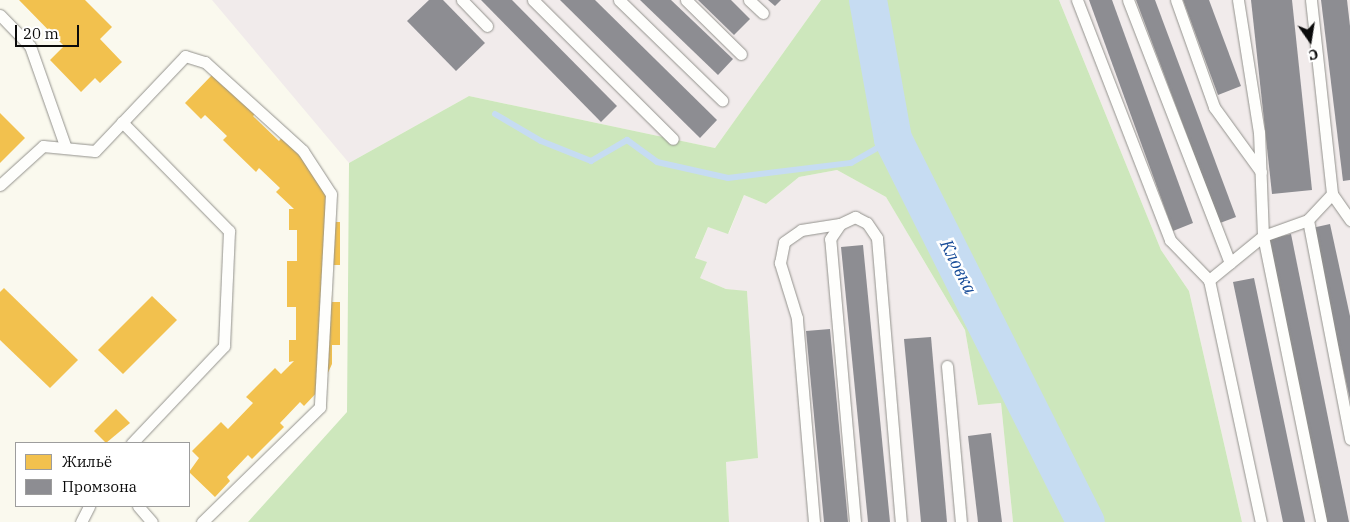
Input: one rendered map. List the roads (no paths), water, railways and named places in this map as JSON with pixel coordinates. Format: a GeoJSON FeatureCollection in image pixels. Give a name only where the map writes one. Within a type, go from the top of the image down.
{"type":"FeatureCollection","features":[{"type":"Feature","properties":{"kind":"lane"},"geometry":{"type":"LineString","coordinates":[[462,0],[488,26]]}},
{"type":"Feature","properties":{"kind":"lane"},"geometry":{"type":"LineString","coordinates":[[533,0],[672,139]]}},
{"type":"Feature","properties":{"kind":"lane"},"geometry":{"type":"LineString","coordinates":[[619,0],[722,100]]}},
{"type":"Feature","properties":{"kind":"lane"},"geometry":{"type":"LineString","coordinates":[[686,0],[741,54]]}},
{"type":"Feature","properties":{"kind":"lane"},"geometry":{"type":"LineString","coordinates":[[749,0],[763,14]]}},
{"type":"Feature","properties":{"kind":"lane"},"geometry":{"type":"LineString","coordinates":[[1077,0],[1170,240],[1208,280],[1261,522]]}},
{"type":"Feature","properties":{"kind":"lane"},"geometry":{"type":"LineString","coordinates":[[1128,0],[1230,263]]}},
{"type":"Feature","properties":{"kind":"lane"},"geometry":{"type":"LineString","coordinates":[[1176,0],[1214,107],[1261,172]]}},
{"type":"Feature","properties":{"kind":"lane"},"geometry":{"type":"LineString","coordinates":[[1238,0],[1260,132],[1263,236],[1321,522]]}},
{"type":"Feature","properties":{"kind":"lane"},"geometry":{"type":"LineString","coordinates":[[1311,0],[1332,194],[1350,220]]}},
{"type":"Feature","properties":{"kind":"lane"},"geometry":{"type":"LineString","coordinates":[[0,15],[30,46],[66,148]]}},
{"type":"Feature","properties":{"kind":"lane"},"geometry":{"type":"LineString","coordinates":[[0,185],[44,146],[95,151],[185,56],[205,62],[302,151],[331,194],[320,407],[202,522]]}},
{"type":"Feature","properties":{"kind":"lane"},"geometry":{"type":"LineString","coordinates":[[122,122],[229,231],[224,346],[133,442]]}},
{"type":"Feature","properties":{"kind":"lane"},"geometry":{"type":"LineString","coordinates":[[1208,280],[1263,236],[1308,220],[1332,194]]}},
{"type":"Feature","properties":{"kind":"lane"},"geometry":{"type":"LineString","coordinates":[[814,522],[797,318],[780,263],[784,242],[801,230],[840,224],[855,217],[867,223],[877,238],[901,522]]}},
{"type":"Feature","properties":{"kind":"lane"},"geometry":{"type":"LineString","coordinates":[[1308,220],[1350,439]]}},
{"type":"Feature","properties":{"kind":"lane"},"geometry":{"type":"LineString","coordinates":[[840,224],[830,239],[855,522]]}},
{"type":"Feature","properties":{"kind":"lane"},"geometry":{"type":"LineString","coordinates":[[947,366],[961,522]]}},
{"type":"Feature","properties":{"kind":"lane"},"geometry":{"type":"LineString","coordinates":[[81,522],[88,507]]}},
{"type":"Feature","properties":{"kind":"lane"},"geometry":{"type":"LineString","coordinates":[[139,507],[152,522]]}},
{"type":"Feature","properties":{"kind":"waterway","name":"Кловка"},"geometry":{"type":"LineString","coordinates":[[868,0],[893,139],[1086,522]]}},
{"type":"Feature","properties":{"kind":"waterway"},"geometry":{"type":"LineString","coordinates":[[495,114],[541,141],[591,161],[627,140],[657,162],[728,178],[851,163],[893,139]]}}]}
